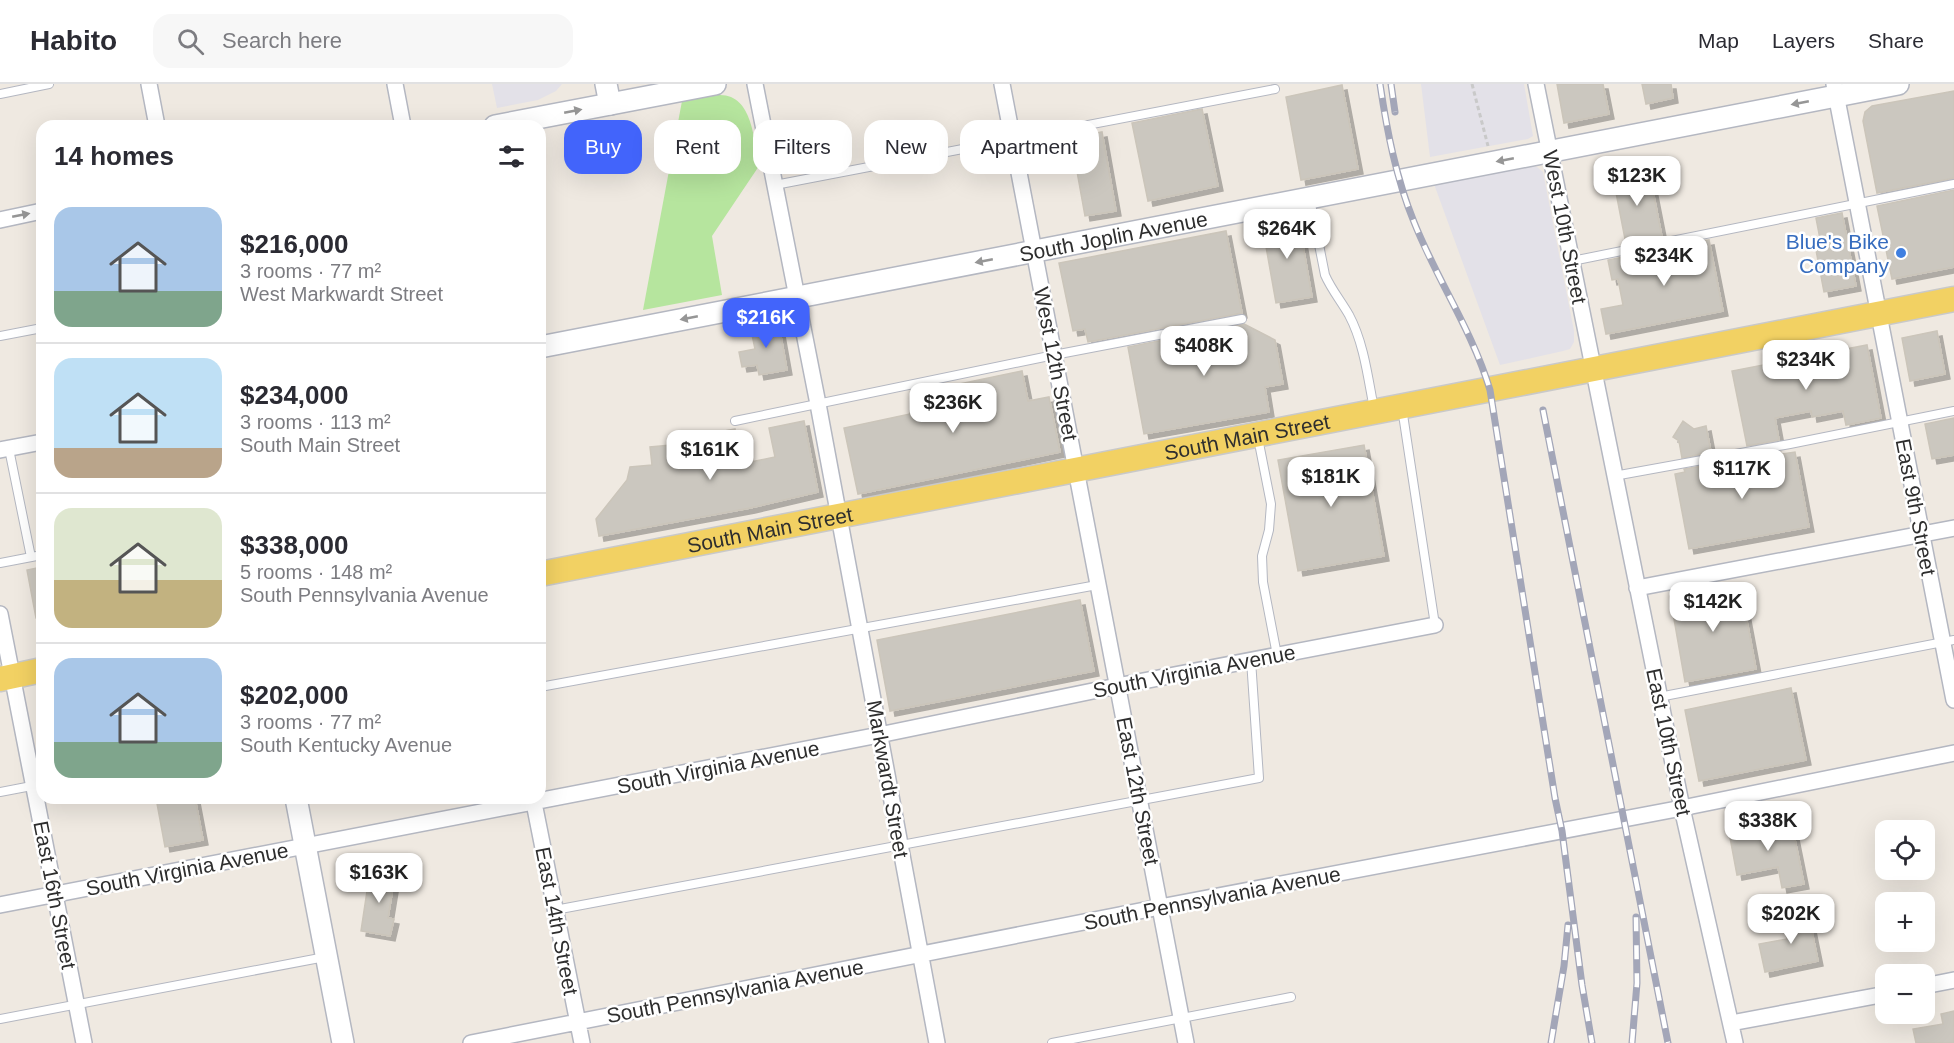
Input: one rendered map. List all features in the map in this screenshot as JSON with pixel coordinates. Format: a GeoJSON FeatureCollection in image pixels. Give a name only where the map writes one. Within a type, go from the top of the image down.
{"type":"FeatureCollection","features":[{"type":"Feature","properties":{"kind":"main road","name":"South Main Street"},"geometry":{"type":"LineString","coordinates":[[546,573],[1954,298]]}},
{"type":"Feature","properties":{"kind":"main road"},"geometry":{"type":"LineString","coordinates":[[6,678],[36,671]]}},
{"type":"Feature","properties":{"kind":"street"},"geometry":{"type":"LineString","coordinates":[[149,84],[156,120]]}},
{"type":"Feature","properties":{"kind":"street"},"geometry":{"type":"LineString","coordinates":[[395,84],[402,120]]}},
{"type":"Feature","properties":{"kind":"street"},"geometry":{"type":"LineString","coordinates":[[516,120],[608,94],[715,84]]}},
{"type":"Feature","properties":{"kind":"street","name":"Markwardt Street"},"geometry":{"type":"LineString","coordinates":[[755,84],[818,404],[937,1043]]}},
{"type":"Feature","properties":{"kind":"street","name":"West 12th Street"},"geometry":{"type":"LineString","coordinates":[[1002,84],[1009,120]]}},
{"type":"Feature","properties":{"kind":"street","name":"West 10th Street"},"geometry":{"type":"LineString","coordinates":[[1536,84],[1593,369]]}},
{"type":"Feature","properties":{"kind":"street","name":"South Joplin Avenue"},"geometry":{"type":"LineString","coordinates":[[546,345],[1550,151],[1835,90],[1898,84]]}},
{"type":"Feature","properties":{"kind":"street","name":"East 9th Street"},"geometry":{"type":"LineString","coordinates":[[1835,90],[1921,534],[1948,641],[1954,699]]}},
{"type":"Feature","properties":{"kind":"street","name":"West 12th Street"},"geometry":{"type":"LineString","coordinates":[[1019,174],[1076,468]]}},
{"type":"Feature","properties":{"kind":"street"},"geometry":{"type":"LineString","coordinates":[[0,220],[36,213]]}},
{"type":"Feature","properties":{"kind":"street","name":"East 10th Street"},"geometry":{"type":"LineString","coordinates":[[1593,369],[1682,808],[1735,1043]]}},
{"type":"Feature","properties":{"kind":"street"},"geometry":{"type":"LineString","coordinates":[[5,450],[36,443]]}},
{"type":"Feature","properties":{"kind":"street","name":"East 12th Street"},"geometry":{"type":"LineString","coordinates":[[1076,468],[1186,1043]]}},
{"type":"Feature","properties":{"kind":"street"},"geometry":{"type":"LineString","coordinates":[[1637,588],[1954,528]]}},
{"type":"Feature","properties":{"kind":"street","name":"East 16th Street"},"geometry":{"type":"LineString","coordinates":[[0,614],[6,678],[36,778]]}},
{"type":"Feature","properties":{"kind":"street","name":"South Virginia Avenue"},"geometry":{"type":"LineString","coordinates":[[546,798],[879,735],[1434,625]]}},
{"type":"Feature","properties":{"kind":"street","name":"South Pennsylvania Avenue"},"geometry":{"type":"LineString","coordinates":[[471,1043],[1954,753]]}},
{"type":"Feature","properties":{"kind":"street","name":"East 16th Street"},"geometry":{"type":"LineString","coordinates":[[41,804],[55,895],[84,1043]]}},
{"type":"Feature","properties":{"kind":"street"},"geometry":{"type":"LineString","coordinates":[[297,804],[343,1043]]}},
{"type":"Feature","properties":{"kind":"street","name":"South Virginia Avenue"},"geometry":{"type":"LineString","coordinates":[[0,905],[306,847],[515,804]]}},
{"type":"Feature","properties":{"kind":"street","name":"East 14th Street"},"geometry":{"type":"LineString","coordinates":[[535,804],[582,1043]]}},
{"type":"Feature","properties":{"kind":"street"},"geometry":{"type":"LineString","coordinates":[[1935,984],[1954,980]]}},
{"type":"Feature","properties":{"kind":"street"},"geometry":{"type":"LineString","coordinates":[[1731,1023],[1875,996]]}},
{"type":"Feature","properties":{"kind":"lane"},"geometry":{"type":"LineString","coordinates":[[0,94],[49,84]]}},
{"type":"Feature","properties":{"kind":"lane"},"geometry":{"type":"LineString","coordinates":[[1099,122],[1275,89]]}},
{"type":"Feature","properties":{"kind":"lane"},"geometry":{"type":"LineString","coordinates":[[775,184],[960,149]]}},
{"type":"Feature","properties":{"kind":"lane"},"geometry":{"type":"LineString","coordinates":[[1572,261],[1954,184]]}},
{"type":"Feature","properties":{"kind":"lane"},"geometry":{"type":"LineString","coordinates":[[1309,198],[1325,275],[1349,315],[1356,332],[1375,412]]}},
{"type":"Feature","properties":{"kind":"lane"},"geometry":{"type":"LineString","coordinates":[[735,421],[1242,319]]}},
{"type":"Feature","properties":{"kind":"lane"},"geometry":{"type":"LineString","coordinates":[[0,336],[36,329]]}},
{"type":"Feature","properties":{"kind":"lane"},"geometry":{"type":"LineString","coordinates":[[1402,406],[1434,625]]}},
{"type":"Feature","properties":{"kind":"lane"},"geometry":{"type":"LineString","coordinates":[[1614,476],[1954,411]]}},
{"type":"Feature","properties":{"kind":"lane"},"geometry":{"type":"LineString","coordinates":[[1257,434],[1270,504],[1269,530],[1262,556],[1263,582],[1277,655]]}},
{"type":"Feature","properties":{"kind":"lane"},"geometry":{"type":"LineString","coordinates":[[5,450],[31,557]]}},
{"type":"Feature","properties":{"kind":"lane"},"geometry":{"type":"LineString","coordinates":[[0,563],[36,556]]}},
{"type":"Feature","properties":{"kind":"lane"},"geometry":{"type":"LineString","coordinates":[[546,686],[1098,585]]}},
{"type":"Feature","properties":{"kind":"lane"},"geometry":{"type":"LineString","coordinates":[[1659,698],[1948,641]]}},
{"type":"Feature","properties":{"kind":"lane"},"geometry":{"type":"LineString","coordinates":[[555,910],[1259,778],[1251,660]]}},
{"type":"Feature","properties":{"kind":"lane"},"geometry":{"type":"LineString","coordinates":[[0,792],[36,785]]}},
{"type":"Feature","properties":{"kind":"lane"},"geometry":{"type":"LineString","coordinates":[[0,1019],[327,956]]}},
{"type":"Feature","properties":{"kind":"lane"},"geometry":{"type":"LineString","coordinates":[[1052,1043],[1291,997]]}},
{"type":"Feature","properties":{"kind":"path"},"geometry":{"type":"LineString","coordinates":[[1472,84],[1492,162]]}},
{"type":"Feature","properties":{"kind":"shaded area"},"geometry":{"type":"Polygon","coordinates":[[[492,84],[562,84],[556,91],[538,100],[497,108],[492,84]]]}},
{"type":"Feature","properties":{"kind":"shaded area"},"geometry":{"type":"Polygon","coordinates":[[[1421,84],[1524,84],[1533,136],[1528,139],[1430,157],[1421,84]]]}},
{"type":"Feature","properties":{"kind":"shaded area"},"geometry":{"type":"Polygon","coordinates":[[[1531,166],[1543,172],[1574,331],[1574,342],[1570,349],[1500,365],[1434,184],[1531,166]]]}},
{"type":"Feature","properties":{"kind":"green space"},"geometry":{"type":"Polygon","coordinates":[[[718,95],[730,96],[738,102],[750,120],[753,132],[754,174],[712,236],[722,295],[643,310],[668,174],[741,174],[741,120],[678,120],[682,101],[718,95]]]}},
{"type":"Feature","properties":{"kind":"building"},"geometry":{"type":"Polygon","coordinates":[[[1557,84],[1603,84],[1609,114],[1564,123],[1557,84]]]}},
{"type":"Feature","properties":{"kind":"building"},"geometry":{"type":"Polygon","coordinates":[[[1642,84],[1671,84],[1673,98],[1646,104],[1642,84]]]}},
{"type":"Feature","properties":{"kind":"building"},"geometry":{"type":"Polygon","coordinates":[[[1342,85],[1358,169],[1301,180],[1286,97],[1342,85]]]}},
{"type":"Feature","properties":{"kind":"building"},"geometry":{"type":"Polygon","coordinates":[[[1954,91],[1954,178],[1877,193],[1863,121],[1865,112],[1872,106],[1954,91]]]}},
{"type":"Feature","properties":{"kind":"building"},"geometry":{"type":"Polygon","coordinates":[[[1202,109],[1218,186],[1148,201],[1132,123],[1202,109]]]}},
{"type":"Feature","properties":{"kind":"building"},"geometry":{"type":"Polygon","coordinates":[[[1102,132],[1116,211],[1085,216],[1077,174],[1099,174],[1099,133],[1102,132]]]}},
{"type":"Feature","properties":{"kind":"building"},"geometry":{"type":"Polygon","coordinates":[[[1649,171],[1662,237],[1626,244],[1613,177],[1649,171]]]}},
{"type":"Feature","properties":{"kind":"building"},"geometry":{"type":"Polygon","coordinates":[[[1954,190],[1954,267],[1892,279],[1877,206],[1954,190]]]}},
{"type":"Feature","properties":{"kind":"building"},"geometry":{"type":"Polygon","coordinates":[[[1842,213],[1856,286],[1824,292],[1816,250],[1822,249],[1816,218],[1842,213]]]}},
{"type":"Feature","properties":{"kind":"building"},"geometry":{"type":"Polygon","coordinates":[[[1298,217],[1312,297],[1276,303],[1262,224],[1298,217]]]}},
{"type":"Feature","properties":{"kind":"building"},"geometry":{"type":"Polygon","coordinates":[[[1226,231],[1242,313],[1088,342],[1085,329],[1073,331],[1059,263],[1226,231]]]}},
{"type":"Feature","properties":{"kind":"building"},"geometry":{"type":"Polygon","coordinates":[[[1709,240],[1723,311],[1606,334],[1601,309],[1623,305],[1618,279],[1612,280],[1608,260],[1709,240]]]}},
{"type":"Feature","properties":{"kind":"building"},"geometry":{"type":"Polygon","coordinates":[[[778,320],[787,370],[759,375],[757,365],[742,367],[739,352],[755,349],[750,325],[778,320]]]}},
{"type":"Feature","properties":{"kind":"building"},"geometry":{"type":"Polygon","coordinates":[[[1244,324],[1275,340],[1283,384],[1265,387],[1269,412],[1144,434],[1128,347],[1244,324]]]}},
{"type":"Feature","properties":{"kind":"building"},"geometry":{"type":"Polygon","coordinates":[[[1937,331],[1945,374],[1910,381],[1902,338],[1937,331]]]}},
{"type":"Feature","properties":{"kind":"building"},"geometry":{"type":"Polygon","coordinates":[[[1867,345],[1881,418],[1846,425],[1843,411],[1812,417],[1811,411],[1775,418],[1779,440],[1747,446],[1732,371],[1867,345]]]}},
{"type":"Feature","properties":{"kind":"building"},"geometry":{"type":"Polygon","coordinates":[[[1022,371],[1028,401],[1049,397],[1060,452],[858,494],[844,428],[910,414],[911,394],[1022,371]]]}},
{"type":"Feature","properties":{"kind":"building"},"geometry":{"type":"Polygon","coordinates":[[[1954,418],[1954,455],[1932,459],[1925,424],[1954,418]]]}},
{"type":"Feature","properties":{"kind":"building"},"geometry":{"type":"Polygon","coordinates":[[[804,421],[818,492],[750,508],[599,536],[596,519],[627,480],[630,467],[652,465],[650,447],[693,443],[694,437],[735,429],[741,464],[775,457],[769,428],[804,421]]]}},
{"type":"Feature","properties":{"kind":"building"},"geometry":{"type":"Polygon","coordinates":[[[1683,421],[1694,429],[1706,426],[1711,452],[1682,458],[1679,441],[1673,437],[1683,421]]]}},
{"type":"Feature","properties":{"kind":"building"},"geometry":{"type":"Polygon","coordinates":[[[1364,445],[1384,556],[1298,571],[1278,460],[1364,445]]]}},
{"type":"Feature","properties":{"kind":"building"},"geometry":{"type":"Polygon","coordinates":[[[1781,452],[1782,454],[1795,452],[1809,527],[1689,549],[1675,474],[1685,472],[1684,469],[1713,464],[1714,467],[1781,452]]]}},
{"type":"Feature","properties":{"kind":"building"},"geometry":{"type":"Polygon","coordinates":[[[36,568],[36,618],[27,570],[36,568]]]}},
{"type":"Feature","properties":{"kind":"building"},"geometry":{"type":"Polygon","coordinates":[[[1740,584],[1756,669],[1685,682],[1670,596],[1740,584]]]}},
{"type":"Feature","properties":{"kind":"building"},"geometry":{"type":"Polygon","coordinates":[[[1080,600],[1094,671],[890,711],[877,640],[1080,600]]]}},
{"type":"Feature","properties":{"kind":"building"},"geometry":{"type":"Polygon","coordinates":[[[1791,688],[1806,760],[1699,781],[1685,710],[1791,688]]]}},
{"type":"Feature","properties":{"kind":"building"},"geometry":{"type":"Polygon","coordinates":[[[157,804],[196,804],[203,840],[165,847],[157,804]]]}},
{"type":"Feature","properties":{"kind":"building"},"geometry":{"type":"Polygon","coordinates":[[[1791,820],[1804,884],[1782,888],[1778,867],[1737,875],[1729,832],[1791,820]]]}},
{"type":"Feature","properties":{"kind":"building"},"geometry":{"type":"Polygon","coordinates":[[[370,871],[395,875],[388,918],[394,919],[390,936],[361,931],[370,871]]]}},
{"type":"Feature","properties":{"kind":"building"},"geometry":{"type":"Polygon","coordinates":[[[1808,912],[1818,961],[1765,972],[1759,944],[1787,939],[1782,917],[1808,912]]]}},
{"type":"Feature","properties":{"kind":"building"},"geometry":{"type":"Polygon","coordinates":[[[1954,1011],[1954,1043],[1916,1043],[1913,1029],[1943,1024],[1941,1014],[1954,1011]]]}},
{"type":"Feature","properties":{"kind":"railway"},"geometry":{"type":"LineString","coordinates":[[1380,84],[1393,154],[1408,205],[1423,243],[1474,347],[1490,390],[1562,831],[1592,1043]]}},
{"type":"Feature","properties":{"kind":"railway"},"geometry":{"type":"LineString","coordinates":[[1391,84],[1395,112]]}},
{"type":"Feature","properties":{"kind":"railway"},"geometry":{"type":"LineString","coordinates":[[1543,410],[1668,1043]]}},
{"type":"Feature","properties":{"kind":"railway"},"geometry":{"type":"LineString","coordinates":[[1632,1043],[1637,983],[1636,917]]}},
{"type":"Feature","properties":{"kind":"railway"},"geometry":{"type":"LineString","coordinates":[[1551,1043],[1564,966],[1568,925]]}},
{"type":"Feature","properties":{"kind":"place","name":"Blue's Bike Company"},"geometry":{"type":"Point","coordinates":[1901,253]}}]}
